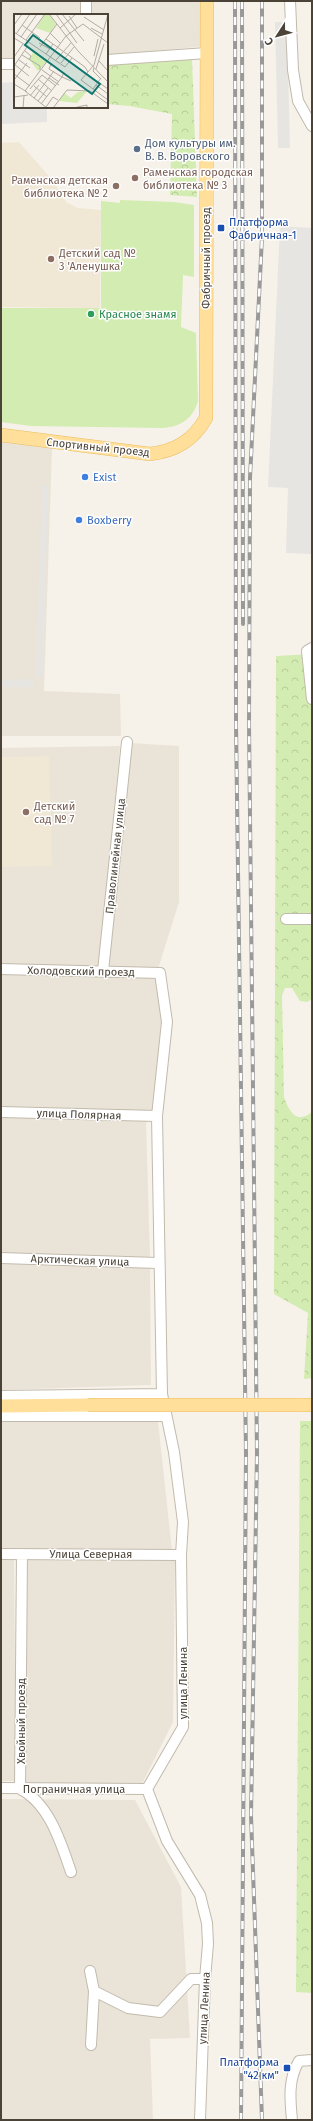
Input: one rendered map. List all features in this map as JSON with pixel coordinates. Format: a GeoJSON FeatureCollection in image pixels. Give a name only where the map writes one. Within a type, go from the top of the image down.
{"type":"FeatureCollection","features":[{"type":"Feature","properties":{"kind":"main road","name":"Фабричный проезд"},"geometry":{"type":"LineString","coordinates":[[206,418],[207,1]]}},
{"type":"Feature","properties":{"kind":"main road","name":"Спортивный проезд"},"geometry":{"type":"LineString","coordinates":[[1,435],[150,454],[173,450],[198,432],[206,418]]}},
{"type":"Feature","properties":{"kind":"main road"},"geometry":{"type":"LineString","coordinates":[[1,1406],[312,1405]]}},
{"type":"Feature","properties":{"kind":"street"},"geometry":{"type":"LineString","coordinates":[[86,1],[86,14]]}},
{"type":"Feature","properties":{"kind":"street"},"geometry":{"type":"LineString","coordinates":[[290,1],[293,70],[298,101],[312,126]]}},
{"type":"Feature","properties":{"kind":"street"},"geometry":{"type":"LineString","coordinates":[[108,60],[207,53]]}},
{"type":"Feature","properties":{"kind":"street"},"geometry":{"type":"LineString","coordinates":[[1,64],[14,64]]}},
{"type":"Feature","properties":{"kind":"street"},"geometry":{"type":"LineString","coordinates":[[312,648],[306,651],[312,699]]}},
{"type":"Feature","properties":{"kind":"street","name":"Праволинейная улица"},"geometry":{"type":"LineString","coordinates":[[103,971],[127,742]]}},
{"type":"Feature","properties":{"kind":"street"},"geometry":{"type":"LineString","coordinates":[[286,919],[312,919]]}},
{"type":"Feature","properties":{"kind":"street","name":"Холодовский проезд"},"geometry":{"type":"LineString","coordinates":[[1,969],[160,973]]}},
{"type":"Feature","properties":{"kind":"street","name":"улица Ленина"},"geometry":{"type":"LineString","coordinates":[[160,973],[167,1022],[157,1116],[158,1263],[162,1394],[174,1452],[183,1522],[181,1555],[183,1727],[147,1789],[167,1841],[200,1896],[207,1923],[208,1944],[205,1979],[200,2120]]}},
{"type":"Feature","properties":{"kind":"street","name":"улица Полярная"},"geometry":{"type":"LineString","coordinates":[[1,1112],[157,1116]]}},
{"type":"Feature","properties":{"kind":"street","name":"Арктическая улица"},"geometry":{"type":"LineString","coordinates":[[1,1258],[158,1263]]}},
{"type":"Feature","properties":{"kind":"street"},"geometry":{"type":"LineString","coordinates":[[1,1396],[162,1394]]}},
{"type":"Feature","properties":{"kind":"street"},"geometry":{"type":"LineString","coordinates":[[1,1416],[166,1416]]}},
{"type":"Feature","properties":{"kind":"street","name":"Улица Северная"},"geometry":{"type":"LineString","coordinates":[[1,1554],[181,1555]]}},
{"type":"Feature","properties":{"kind":"street","name":"Хвойный проезд"},"geometry":{"type":"LineString","coordinates":[[20,1789],[22,1554]]}},
{"type":"Feature","properties":{"kind":"street","name":"Пограничная улица"},"geometry":{"type":"LineString","coordinates":[[1,1788],[147,1789]]}},
{"type":"Feature","properties":{"kind":"street"},"geometry":{"type":"LineString","coordinates":[[20,1789],[32,1794],[58,1832],[71,1872]]}},
{"type":"Feature","properties":{"kind":"street"},"geometry":{"type":"LineString","coordinates":[[90,1971],[94,1991],[91,2045]]}},
{"type":"Feature","properties":{"kind":"street"},"geometry":{"type":"LineString","coordinates":[[94,1991],[128,2008],[160,2012],[191,1979],[205,1979]]}},
{"type":"Feature","properties":{"kind":"street"},"geometry":{"type":"LineString","coordinates":[[292,2120],[290,2095],[293,2071],[300,2061],[312,2060]]}},
{"type":"Feature","properties":{"kind":"shaded area"},"geometry":{"type":"Polygon","coordinates":[[[1,1],[205,1],[205,46],[108,56],[108,14],[14,14],[14,60],[1,60],[1,1]]]}},
{"type":"Feature","properties":{"kind":"shaded area"},"geometry":{"type":"Polygon","coordinates":[[[275,22],[287,22],[290,148],[278,148],[275,22]]]}},
{"type":"Feature","properties":{"kind":"shaded area"},"geometry":{"type":"Polygon","coordinates":[[[14,82],[14,108],[47,108],[47,122],[1,124],[1,83],[14,82]]]}},
{"type":"Feature","properties":{"kind":"shaded area","name":"Детский сад № 3 'Аленушка'"},"geometry":{"type":"Polygon","coordinates":[[[19,142],[53,181],[66,202],[78,208],[101,210],[100,308],[1,307],[1,143],[19,142]]]}},
{"type":"Feature","properties":{"kind":"shaded area"},"geometry":{"type":"Polygon","coordinates":[[[280,226],[312,228],[312,554],[286,553],[288,488],[268,487],[280,226]]]}},
{"type":"Feature","properties":{"kind":"shaded area"},"geometry":{"type":"Polygon","coordinates":[[[1,440],[52,448],[44,691],[120,694],[121,736],[1,736],[1,440]]]}},
{"type":"Feature","properties":{"kind":"shaded area"},"geometry":{"type":"Polygon","coordinates":[[[42,486],[48,486],[43,677],[36,677],[42,486]]]}},
{"type":"Feature","properties":{"kind":"shaded area"},"geometry":{"type":"Polygon","coordinates":[[[34,679],[34,687],[1,687],[1,680],[34,679]]]}},
{"type":"Feature","properties":{"kind":"shaded area"},"geometry":{"type":"Polygon","coordinates":[[[131,743],[179,746],[179,902],[158,969],[106,968],[131,743]]]}},
{"type":"Feature","properties":{"kind":"shaded area"},"geometry":{"type":"Polygon","coordinates":[[[120,746],[100,968],[1,966],[1,748],[120,746]]]}},
{"type":"Feature","properties":{"kind":"shaded area","name":"Детский сад № 7"},"geometry":{"type":"Polygon","coordinates":[[[49,756],[52,866],[1,867],[1,757],[49,756]]]}},
{"type":"Feature","properties":{"kind":"shaded area"},"geometry":{"type":"Polygon","coordinates":[[[1,974],[166,976],[152,1113],[1,1108],[1,974]]]}},
{"type":"Feature","properties":{"kind":"shaded area"},"geometry":{"type":"Polygon","coordinates":[[[1,1116],[146,1121],[150,1257],[1,1254],[1,1116]]]}},
{"type":"Feature","properties":{"kind":"shaded area"},"geometry":{"type":"Polygon","coordinates":[[[1,1261],[150,1265],[151,1385],[1,1390],[1,1261]]]}},
{"type":"Feature","properties":{"kind":"shaded area"},"geometry":{"type":"Polygon","coordinates":[[[1,1420],[158,1421],[172,1551],[1,1551],[1,1420]]]}},
{"type":"Feature","properties":{"kind":"shaded area"},"geometry":{"type":"Polygon","coordinates":[[[27,1557],[175,1559],[173,1722],[142,1784],[26,1784],[27,1557]]]}},
{"type":"Feature","properties":{"kind":"shaded area"},"geometry":{"type":"Polygon","coordinates":[[[1,1559],[14,1559],[16,1781],[1,1781],[1,1559]]]}},
{"type":"Feature","properties":{"kind":"shaded area"},"geometry":{"type":"Polygon","coordinates":[[[1,1799],[135,1800],[181,1887],[190,2038],[150,2039],[153,2120],[1,2120],[1,1799]]]}},
{"type":"Feature","properties":{"kind":"green space"},"geometry":{"type":"Polygon","coordinates":[[[192,58],[197,197],[170,195],[172,114],[129,106],[108,104],[108,65],[192,58]]]}},
{"type":"Feature","properties":{"kind":"green space","name":"Красное знамя"},"geometry":{"type":"Polygon","coordinates":[[[120,200],[174,202],[194,205],[194,277],[183,275],[181,327],[196,333],[198,401],[193,413],[180,424],[162,428],[31,426],[1,422],[1,308],[101,308],[101,201],[120,203],[120,200]]]}},
{"type":"Feature","properties":{"kind":"green space"},"geometry":{"type":"Polygon","coordinates":[[[312,654],[312,999],[307,1002],[300,1001],[292,988],[285,988],[282,995],[284,1097],[288,1107],[297,1117],[306,1116],[312,1112],[312,1378],[304,1379],[308,1313],[274,1294],[276,656],[312,654]]]}},
{"type":"Feature","properties":{"kind":"green space"},"geometry":{"type":"Polygon","coordinates":[[[300,1421],[312,1421],[312,1993],[296,1992],[300,1421]]]}},
{"type":"Feature","properties":{"kind":"railway"},"geometry":{"type":"LineString","coordinates":[[235,1],[236,724],[246,1453],[241,2120]]}},
{"type":"Feature","properties":{"kind":"railway"},"geometry":{"type":"LineString","coordinates":[[242,1],[243,624]]}},
{"type":"Feature","properties":{"kind":"railway"},"geometry":{"type":"LineString","coordinates":[[262,1],[262,237],[250,478],[249,724],[257,1454],[251,1816],[262,2120]]}},
{"type":"Feature","properties":{"kind":"place","name":"Дом культуры им. В. В. Воровского"},"geometry":{"type":"Point","coordinates":[137,149]}},
{"type":"Feature","properties":{"kind":"place","name":"Раменская городская библиотека № 3"},"geometry":{"type":"Point","coordinates":[135,178]}},
{"type":"Feature","properties":{"kind":"place","name":"Раменская детская библиотека № 2"},"geometry":{"type":"Point","coordinates":[116,186]}},
{"type":"Feature","properties":{"kind":"place","name":"Платформа Фабричная-1"},"geometry":{"type":"Point","coordinates":[221,228]}},
{"type":"Feature","properties":{"kind":"place","name":"Детский сад № 3 'Аленушка'"},"geometry":{"type":"Point","coordinates":[51,259]}},
{"type":"Feature","properties":{"kind":"place","name":"Красное знамя"},"geometry":{"type":"Point","coordinates":[91,314]}},
{"type":"Feature","properties":{"kind":"place","name":"Exist"},"geometry":{"type":"Point","coordinates":[85,477]}},
{"type":"Feature","properties":{"kind":"place","name":"Boxberry"},"geometry":{"type":"Point","coordinates":[79,520]}},
{"type":"Feature","properties":{"kind":"place","name":"Детский сад № 7"},"geometry":{"type":"Point","coordinates":[26,812]}},
{"type":"Feature","properties":{"kind":"place","name":"Платформа \"42 км\""},"geometry":{"type":"Point","coordinates":[287,2068]}}]}
